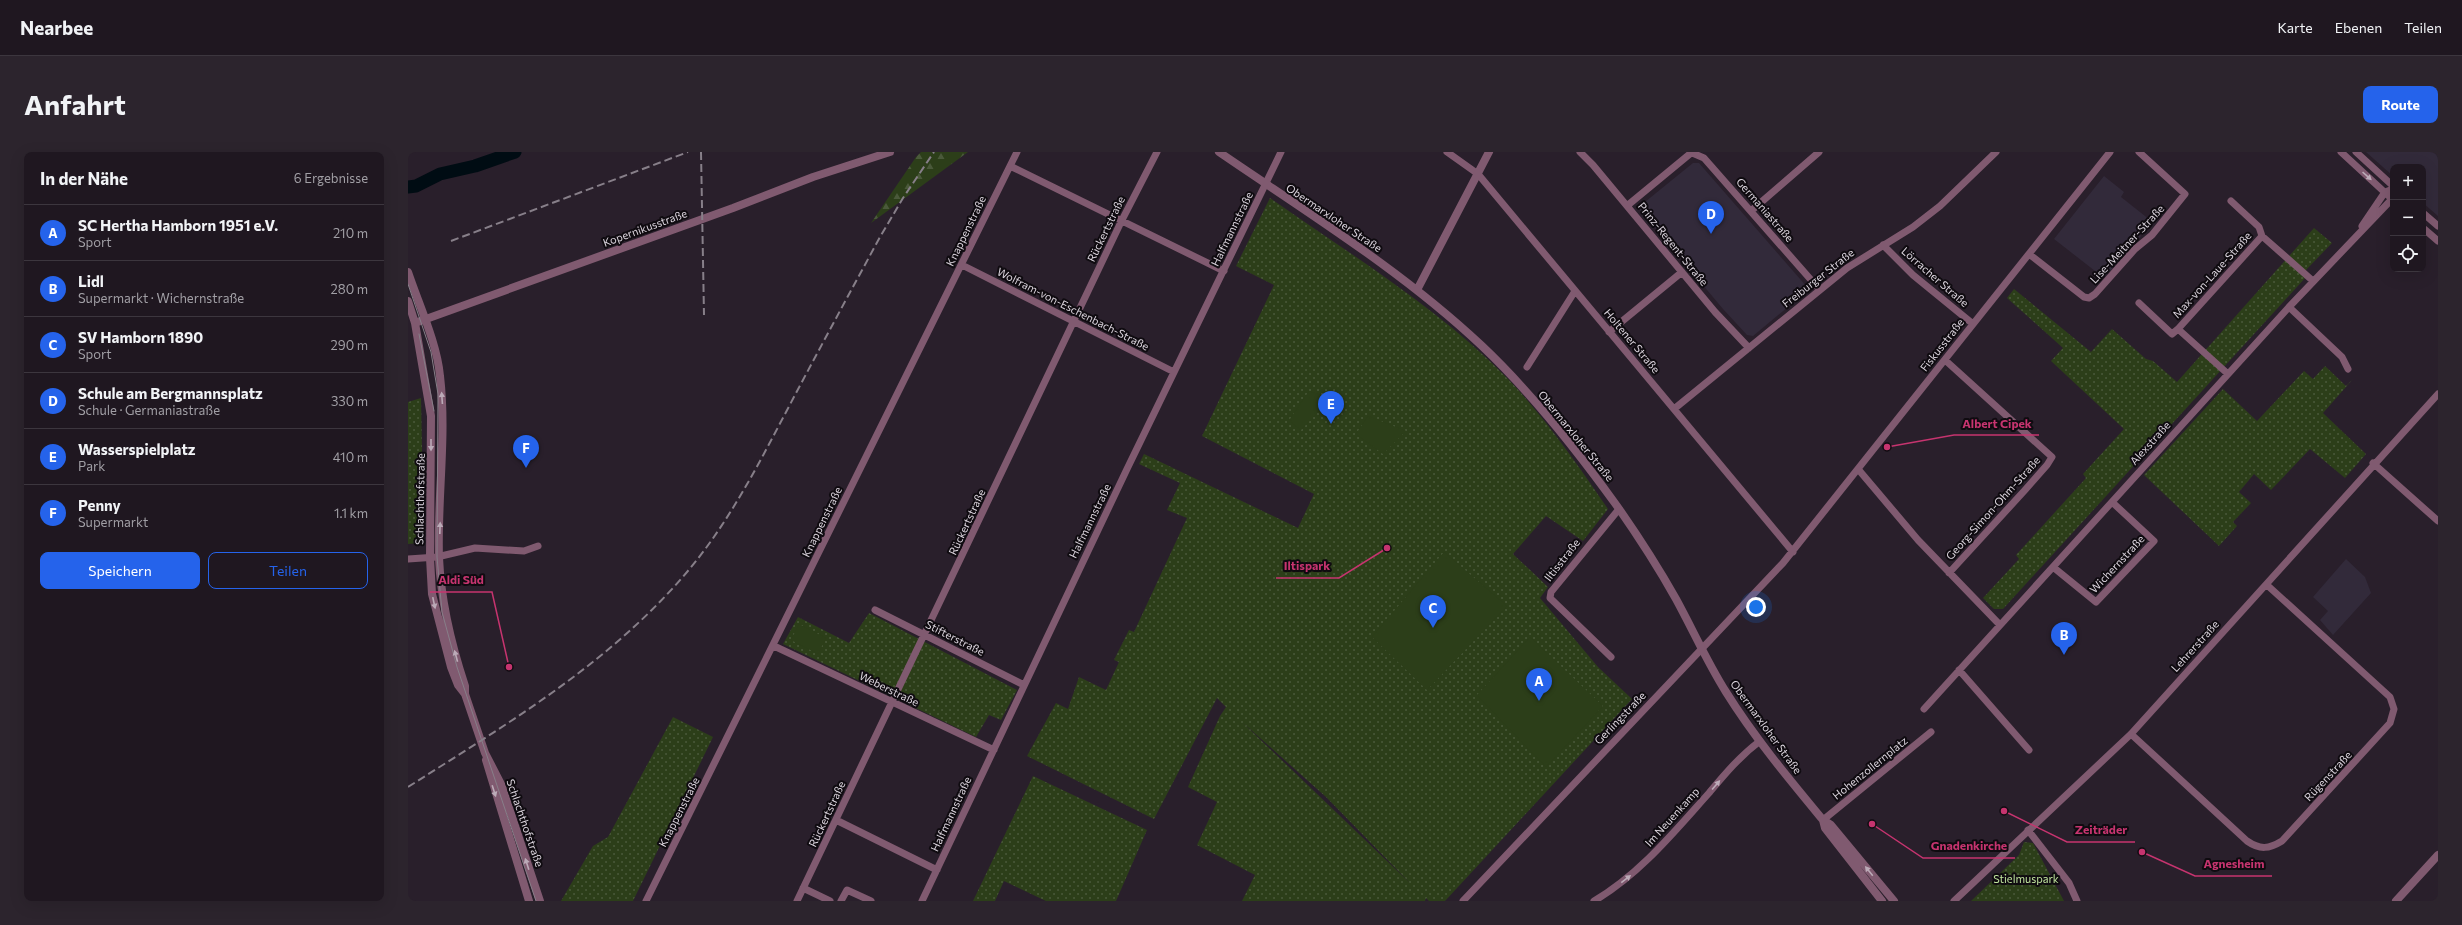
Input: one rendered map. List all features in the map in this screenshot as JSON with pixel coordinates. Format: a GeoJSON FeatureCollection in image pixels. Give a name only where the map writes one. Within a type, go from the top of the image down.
{"type":"FeatureCollection","features":[{"type":"Feature","properties":{"kind":"street","name":"Kopernikusstraße"},"geometry":{"type":"LineString","coordinates":[[412,325],[733,208],[813,177],[890,152]]}},
{"type":"Feature","properties":{"kind":"street","name":"Knappenstraße"},"geometry":{"type":"LineString","coordinates":[[646,901],[774,646],[1017,152]]}},
{"type":"Feature","properties":{"kind":"street","name":"Rückertstraße"},"geometry":{"type":"LineString","coordinates":[[797,901],[1121,222],[1157,152]]}},
{"type":"Feature","properties":{"kind":"street","name":"Obermarxloher Straße"},"geometry":{"type":"LineString","coordinates":[[1219,152],[1368,252],[1417,290],[1480,344],[1514,379],[1571,445],[1619,509],[1647,551],[1725,692],[1760,741],[1822,820],[1825,828],[1882,901]]}},
{"type":"Feature","properties":{"kind":"street","name":"Halfmannstraße"},"geometry":{"type":"LineString","coordinates":[[922,901],[1174,372],[1281,152]]}},
{"type":"Feature","properties":{"kind":"street","name":"Holtener Straße"},"geometry":{"type":"LineString","coordinates":[[1448,152],[1478,174],[1793,552]]}},
{"type":"Feature","properties":{"kind":"street"},"geometry":{"type":"LineString","coordinates":[[1417,290],[1489,152]]}},
{"type":"Feature","properties":{"kind":"street","name":"Prinz-Regent-Straße"},"geometry":{"type":"LineString","coordinates":[[1580,152],[1749,348]]}},
{"type":"Feature","properties":{"kind":"street"},"geometry":{"type":"LineString","coordinates":[[1751,211],[1819,152]]}},
{"type":"Feature","properties":{"kind":"street","name":"Freiburger Straße"},"geometry":{"type":"LineString","coordinates":[[1674,409],[1819,289],[1853,264],[1883,246],[1940,206],[1996,152]]}},
{"type":"Feature","properties":{"kind":"street","name":"Fiskusstraße"},"geometry":{"type":"LineString","coordinates":[[1793,552],[2110,152]]}},
{"type":"Feature","properties":{"kind":"street","name":"Lise-Meitner-Straße"},"geometry":{"type":"LineString","coordinates":[[2029,254],[2084,297],[2089,298],[2095,294],[2135,249],[2152,235],[2185,194],[2139,152]]}},
{"type":"Feature","properties":{"kind":"street"},"geometry":{"type":"LineString","coordinates":[[2341,152],[2390,196]]}},
{"type":"Feature","properties":{"kind":"street"},"geometry":{"type":"LineString","coordinates":[[2356,152],[2390,184]]}},
{"type":"Feature","properties":{"kind":"street"},"geometry":{"type":"LineString","coordinates":[[1628,206],[1690,153]]}},
{"type":"Feature","properties":{"kind":"street","name":"Germaniastraße"},"geometry":{"type":"LineString","coordinates":[[1690,153],[1704,158],[1819,289]]}},
{"type":"Feature","properties":{"kind":"street"},"geometry":{"type":"LineString","coordinates":[[1010,166],[1121,222],[1224,271]]}},
{"type":"Feature","properties":{"kind":"street","name":"Alexstraße"},"geometry":{"type":"LineString","coordinates":[[2358,233],[2371,209],[2385,192],[2390,189]]}},
{"type":"Feature","properties":{"kind":"street","name":"Alexstraße"},"geometry":{"type":"LineString","coordinates":[[1924,709],[2289,307],[2391,200]]}},
{"type":"Feature","properties":{"kind":"street","name":"Max-von-Laue-Straße"},"geometry":{"type":"LineString","coordinates":[[2231,201],[2259,227],[2262,236],[2313,281]]}},
{"type":"Feature","properties":{"kind":"street"},"geometry":{"type":"LineString","coordinates":[[2426,216],[2438,226]]}},
{"type":"Feature","properties":{"kind":"street"},"geometry":{"type":"LineString","coordinates":[[2426,231],[2438,242]]}},
{"type":"Feature","properties":{"kind":"street","name":"Max-von-Laue-Straße"},"geometry":{"type":"LineString","coordinates":[[2139,303],[2172,334],[2262,236]]}},
{"type":"Feature","properties":{"kind":"street","name":"Lörracher Straße"},"geometry":{"type":"LineString","coordinates":[[1883,246],[1913,275],[1973,324]]}},
{"type":"Feature","properties":{"kind":"street","name":"Wolfram-von-Eschenbach-Straße"},"geometry":{"type":"LineString","coordinates":[[962,265],[1074,323],[1174,372]]}},
{"type":"Feature","properties":{"kind":"street","name":"Schlachthofstraße"},"geometry":{"type":"LineString","coordinates":[[408,272],[435,352],[441,383],[443,416],[432,594],[438,623],[458,685],[465,694],[485,753],[500,784],[540,901]]}},
{"type":"Feature","properties":{"kind":"street"},"geometry":{"type":"LineString","coordinates":[[1609,332],[1682,272]]}},
{"type":"Feature","properties":{"kind":"street"},"geometry":{"type":"LineString","coordinates":[[1527,367],[1575,291]]}},
{"type":"Feature","properties":{"kind":"street","name":"Schlachthofstraße"},"geometry":{"type":"LineString","coordinates":[[408,301],[431,416],[434,557]]}},
{"type":"Feature","properties":{"kind":"street"},"geometry":{"type":"LineString","coordinates":[[2289,307],[2342,357],[2348,369]]}},
{"type":"Feature","properties":{"kind":"street","name":"Max-von-Laue-Straße"},"geometry":{"type":"LineString","coordinates":[[2178,329],[2228,374]]}},
{"type":"Feature","properties":{"kind":"street","name":"Georg-Simon-Ohm-Straße"},"geometry":{"type":"LineString","coordinates":[[1945,360],[2052,457],[2034,480],[1949,573]]}},
{"type":"Feature","properties":{"kind":"street","name":"Lehrerstraße"},"geometry":{"type":"LineString","coordinates":[[1954,901],[2003,857],[2028,830],[2131,734],[2267,585],[2373,463],[2438,394]]}},
{"type":"Feature","properties":{"kind":"street"},"geometry":{"type":"LineString","coordinates":[[2373,463],[2438,521]]}},
{"type":"Feature","properties":{"kind":"street"},"geometry":{"type":"LineString","coordinates":[[1858,469],[1949,573],[2000,625]]}},
{"type":"Feature","properties":{"kind":"street","name":"Wichernstraße"},"geometry":{"type":"LineString","coordinates":[[2053,567],[2096,602],[2154,541],[2112,502]]}},
{"type":"Feature","properties":{"kind":"street","name":"Iltisstraße"},"geometry":{"type":"LineString","coordinates":[[1611,657],[1550,598],[1551,592],[1619,509]]}},
{"type":"Feature","properties":{"kind":"street"},"geometry":{"type":"LineString","coordinates":[[408,559],[434,557],[475,548],[524,551],[538,546]]}},
{"type":"Feature","properties":{"kind":"street","name":"Gerlingstraße"},"geometry":{"type":"LineString","coordinates":[[1463,901],[1793,552]]}},
{"type":"Feature","properties":{"kind":"street","name":"Rügenstraße"},"geometry":{"type":"LineString","coordinates":[[2131,734],[2247,841],[2255,847],[2265,848],[2282,841],[2370,746],[2393,719],[2394,709],[2390,697],[2267,585]]}},
{"type":"Feature","properties":{"kind":"street","name":"Stifterstraße"},"geometry":{"type":"LineString","coordinates":[[875,610],[1024,685]]}},
{"type":"Feature","properties":{"kind":"street","name":"Weberstraße"},"geometry":{"type":"LineString","coordinates":[[774,646],[994,750]]}},
{"type":"Feature","properties":{"kind":"street"},"geometry":{"type":"LineString","coordinates":[[1959,670],[2029,750]]}},
{"type":"Feature","properties":{"kind":"street","name":"Hohenzollernplatz"},"geometry":{"type":"LineString","coordinates":[[1822,820],[1931,732]]}},
{"type":"Feature","properties":{"kind":"street","name":"Im Neuenkamp"},"geometry":{"type":"LineString","coordinates":[[1594,901],[1638,869],[1666,841],[1743,753],[1760,741]]}},
{"type":"Feature","properties":{"kind":"street","name":"Schlachthofstraße"},"geometry":{"type":"LineString","coordinates":[[485,753],[488,773],[529,901]]}},
{"type":"Feature","properties":{"kind":"street"},"geometry":{"type":"LineString","coordinates":[[836,820],[937,870]]}},
{"type":"Feature","properties":{"kind":"street","name":"Obermarxloher Straße"},"geometry":{"type":"LineString","coordinates":[[1822,820],[1831,825],[1894,901]]}},
{"type":"Feature","properties":{"kind":"street"},"geometry":{"type":"LineString","coordinates":[[2028,830],[2069,883],[2077,901]]}},
{"type":"Feature","properties":{"kind":"street"},"geometry":{"type":"LineString","coordinates":[[2396,901],[2438,855]]}},
{"type":"Feature","properties":{"kind":"street"},"geometry":{"type":"LineString","coordinates":[[803,888],[830,901]]}},
{"type":"Feature","properties":{"kind":"street"},"geometry":{"type":"LineString","coordinates":[[841,901],[847,890],[871,901]]}},
{"type":"Feature","properties":{"kind":"shaded area"},"geometry":{"type":"Polygon","coordinates":[[[2366,152],[2438,152],[2438,216],[2426,206],[2426,164],[2390,164],[2390,173],[2366,152]]]}},
{"type":"Feature","properties":{"kind":"shaded area"},"geometry":{"type":"Polygon","coordinates":[[[1693,163],[1699,163],[1807,287],[1806,292],[1753,336],[1747,335],[1723,309],[1640,210],[1640,206],[1693,163]]]}},
{"type":"Feature","properties":{"kind":"shaded area"},"geometry":{"type":"Polygon","coordinates":[[[2104,176],[2124,192],[2121,197],[2150,220],[2139,234],[2141,236],[2104,278],[2054,239],[2104,176]]]}},
{"type":"Feature","properties":{"kind":"shaded area"},"geometry":{"type":"Polygon","coordinates":[[[2346,559],[2365,577],[2371,593],[2333,635],[2320,620],[2328,611],[2313,597],[2346,559]]]}},
{"type":"Feature","properties":{"kind":"green space"},"geometry":{"type":"Polygon","coordinates":[[[921,152],[968,152],[871,223],[916,157],[921,152]]]}},
{"type":"Feature","properties":{"kind":"green space"},"geometry":{"type":"Polygon","coordinates":[[[1270,198],[1394,283],[1481,353],[1522,394],[1573,459],[1608,509],[1583,541],[1546,516],[1513,554],[1548,587],[1540,598],[1598,667],[1632,699],[1445,901],[1429,901],[1426,898],[1425,901],[1242,901],[1255,875],[1197,845],[1217,802],[1188,787],[1220,716],[1226,707],[1217,698],[1154,819],[1027,756],[1056,703],[1068,709],[1079,677],[1106,690],[1119,662],[1114,660],[1129,630],[1134,632],[1187,518],[1167,510],[1180,483],[1139,464],[1144,454],[1298,528],[1314,494],[1202,436],[1274,285],[1236,266],[1270,198]],[[1242,722],[1410,883],[1326,797],[1242,722]]]}},
{"type":"Feature","properties":{"kind":"green space"},"geometry":{"type":"Polygon","coordinates":[[[2314,228],[2332,243],[2306,270],[2306,277],[2003,609],[1994,609],[1983,598],[2019,559],[2016,555],[2086,478],[2083,474],[2124,429],[2051,361],[2063,348],[2007,298],[2014,289],[2091,352],[2112,329],[2146,359],[2153,361],[2177,382],[2314,228]]]}},
{"type":"Feature","properties":{"kind":"green space"},"geometry":{"type":"Polygon","coordinates":[[[2325,366],[2346,386],[2353,379],[2323,413],[2366,454],[2345,478],[2310,449],[2271,490],[2254,474],[2239,492],[2251,503],[2233,522],[2237,526],[2219,546],[2144,475],[2223,389],[2257,421],[2304,371],[2313,379],[2325,366]]]}},
{"type":"Feature","properties":{"kind":"green space"},"geometry":{"type":"Polygon","coordinates":[[[1309,391],[1326,397],[1317,413],[1301,430],[1293,424],[1290,419],[1309,391]]]}},
{"type":"Feature","properties":{"kind":"green space"},"geometry":{"type":"Polygon","coordinates":[[[421,398],[422,450],[419,543],[408,544],[408,402],[421,398]]]}},
{"type":"Feature","properties":{"kind":"green space"},"geometry":{"type":"Polygon","coordinates":[[[1368,416],[1406,431],[1383,454],[1356,434],[1368,416]]]}},
{"type":"Feature","properties":{"kind":"green space"},"geometry":{"type":"Polygon","coordinates":[[[1444,552],[1507,606],[1427,690],[1372,637],[1444,552]]]}},
{"type":"Feature","properties":{"kind":"green space"},"geometry":{"type":"Polygon","coordinates":[[[869,613],[1017,690],[1001,720],[989,715],[976,737],[783,644],[798,617],[849,643],[869,613]]]}},
{"type":"Feature","properties":{"kind":"green space"},"geometry":{"type":"Polygon","coordinates":[[[799,624],[826,638],[818,654],[791,640],[799,624]]]}},
{"type":"Feature","properties":{"kind":"green space"},"geometry":{"type":"Polygon","coordinates":[[[1530,637],[1603,706],[1546,767],[1477,695],[1530,637]]]}},
{"type":"Feature","properties":{"kind":"green space"},"geometry":{"type":"Polygon","coordinates":[[[673,717],[713,737],[633,901],[561,901],[593,846],[608,837],[673,717]]]}},
{"type":"Feature","properties":{"kind":"green space"},"geometry":{"type":"Polygon","coordinates":[[[1033,776],[1147,830],[1116,901],[1046,901],[1004,881],[995,901],[973,901],[1033,776]]]}},
{"type":"Feature","properties":{"kind":"green space","name":"Stielmuspark"},"geometry":{"type":"Polygon","coordinates":[[[2024,842],[2033,843],[2064,901],[1971,901],[2019,855],[2024,842]]]}},
{"type":"Feature","properties":{"kind":"waterway"},"geometry":{"type":"LineString","coordinates":[[408,187],[416,186],[440,174],[475,166],[515,152]]}},
{"type":"Feature","properties":{"kind":"tram line"},"geometry":{"type":"LineString","coordinates":[[408,284],[431,352],[438,394],[437,557],[442,612],[457,667],[536,901]]}},
{"type":"Feature","properties":{"kind":"tram line"},"geometry":{"type":"LineString","coordinates":[[419,334],[434,411]]}},
{"type":"Feature","properties":{"kind":"railway"},"geometry":{"type":"LineString","coordinates":[[451,241],[688,152]]}},
{"type":"Feature","properties":{"kind":"railway"},"geometry":{"type":"LineString","coordinates":[[701,152],[704,315]]}},
{"type":"Feature","properties":{"kind":"railway"},"geometry":{"type":"LineString","coordinates":[[408,787],[483,740],[556,690],[591,663],[625,635],[657,605],[702,554],[740,496],[880,237],[903,198],[934,152]]}},
{"type":"Feature","properties":{"kind":"place","name":"Schule am Bergmannsplatz"},"geometry":{"type":"Point","coordinates":[1711,234]}},
{"type":"Feature","properties":{"kind":"place","name":"Wasserspielplatz"},"geometry":{"type":"Point","coordinates":[1331,424]}},
{"type":"Feature","properties":{"kind":"place","name":"Albert Cipek"},"geometry":{"type":"Point","coordinates":[1887,447]}},
{"type":"Feature","properties":{"kind":"place","name":"Penny"},"geometry":{"type":"Point","coordinates":[526,468]}},
{"type":"Feature","properties":{"kind":"place","name":"Iltispark"},"geometry":{"type":"Point","coordinates":[1387,548]}},
{"type":"Feature","properties":{"kind":"place","name":"SV Hamborn 1890"},"geometry":{"type":"Point","coordinates":[1433,628]}},
{"type":"Feature","properties":{"kind":"place","name":"Lidl"},"geometry":{"type":"Point","coordinates":[2064,655]}},
{"type":"Feature","properties":{"kind":"place","name":"Aldi Süd"},"geometry":{"type":"Point","coordinates":[509,667]}},
{"type":"Feature","properties":{"kind":"place","name":"SC Hertha Hamborn 1951 e.V."},"geometry":{"type":"Point","coordinates":[1539,701]}},
{"type":"Feature","properties":{"kind":"place","name":"Zeiträder"},"geometry":{"type":"Point","coordinates":[2004,811]}},
{"type":"Feature","properties":{"kind":"place","name":"Gnadenkirche"},"geometry":{"type":"Point","coordinates":[1872,824]}},
{"type":"Feature","properties":{"kind":"place","name":"Agnesheim"},"geometry":{"type":"Point","coordinates":[2142,852]}}]}
